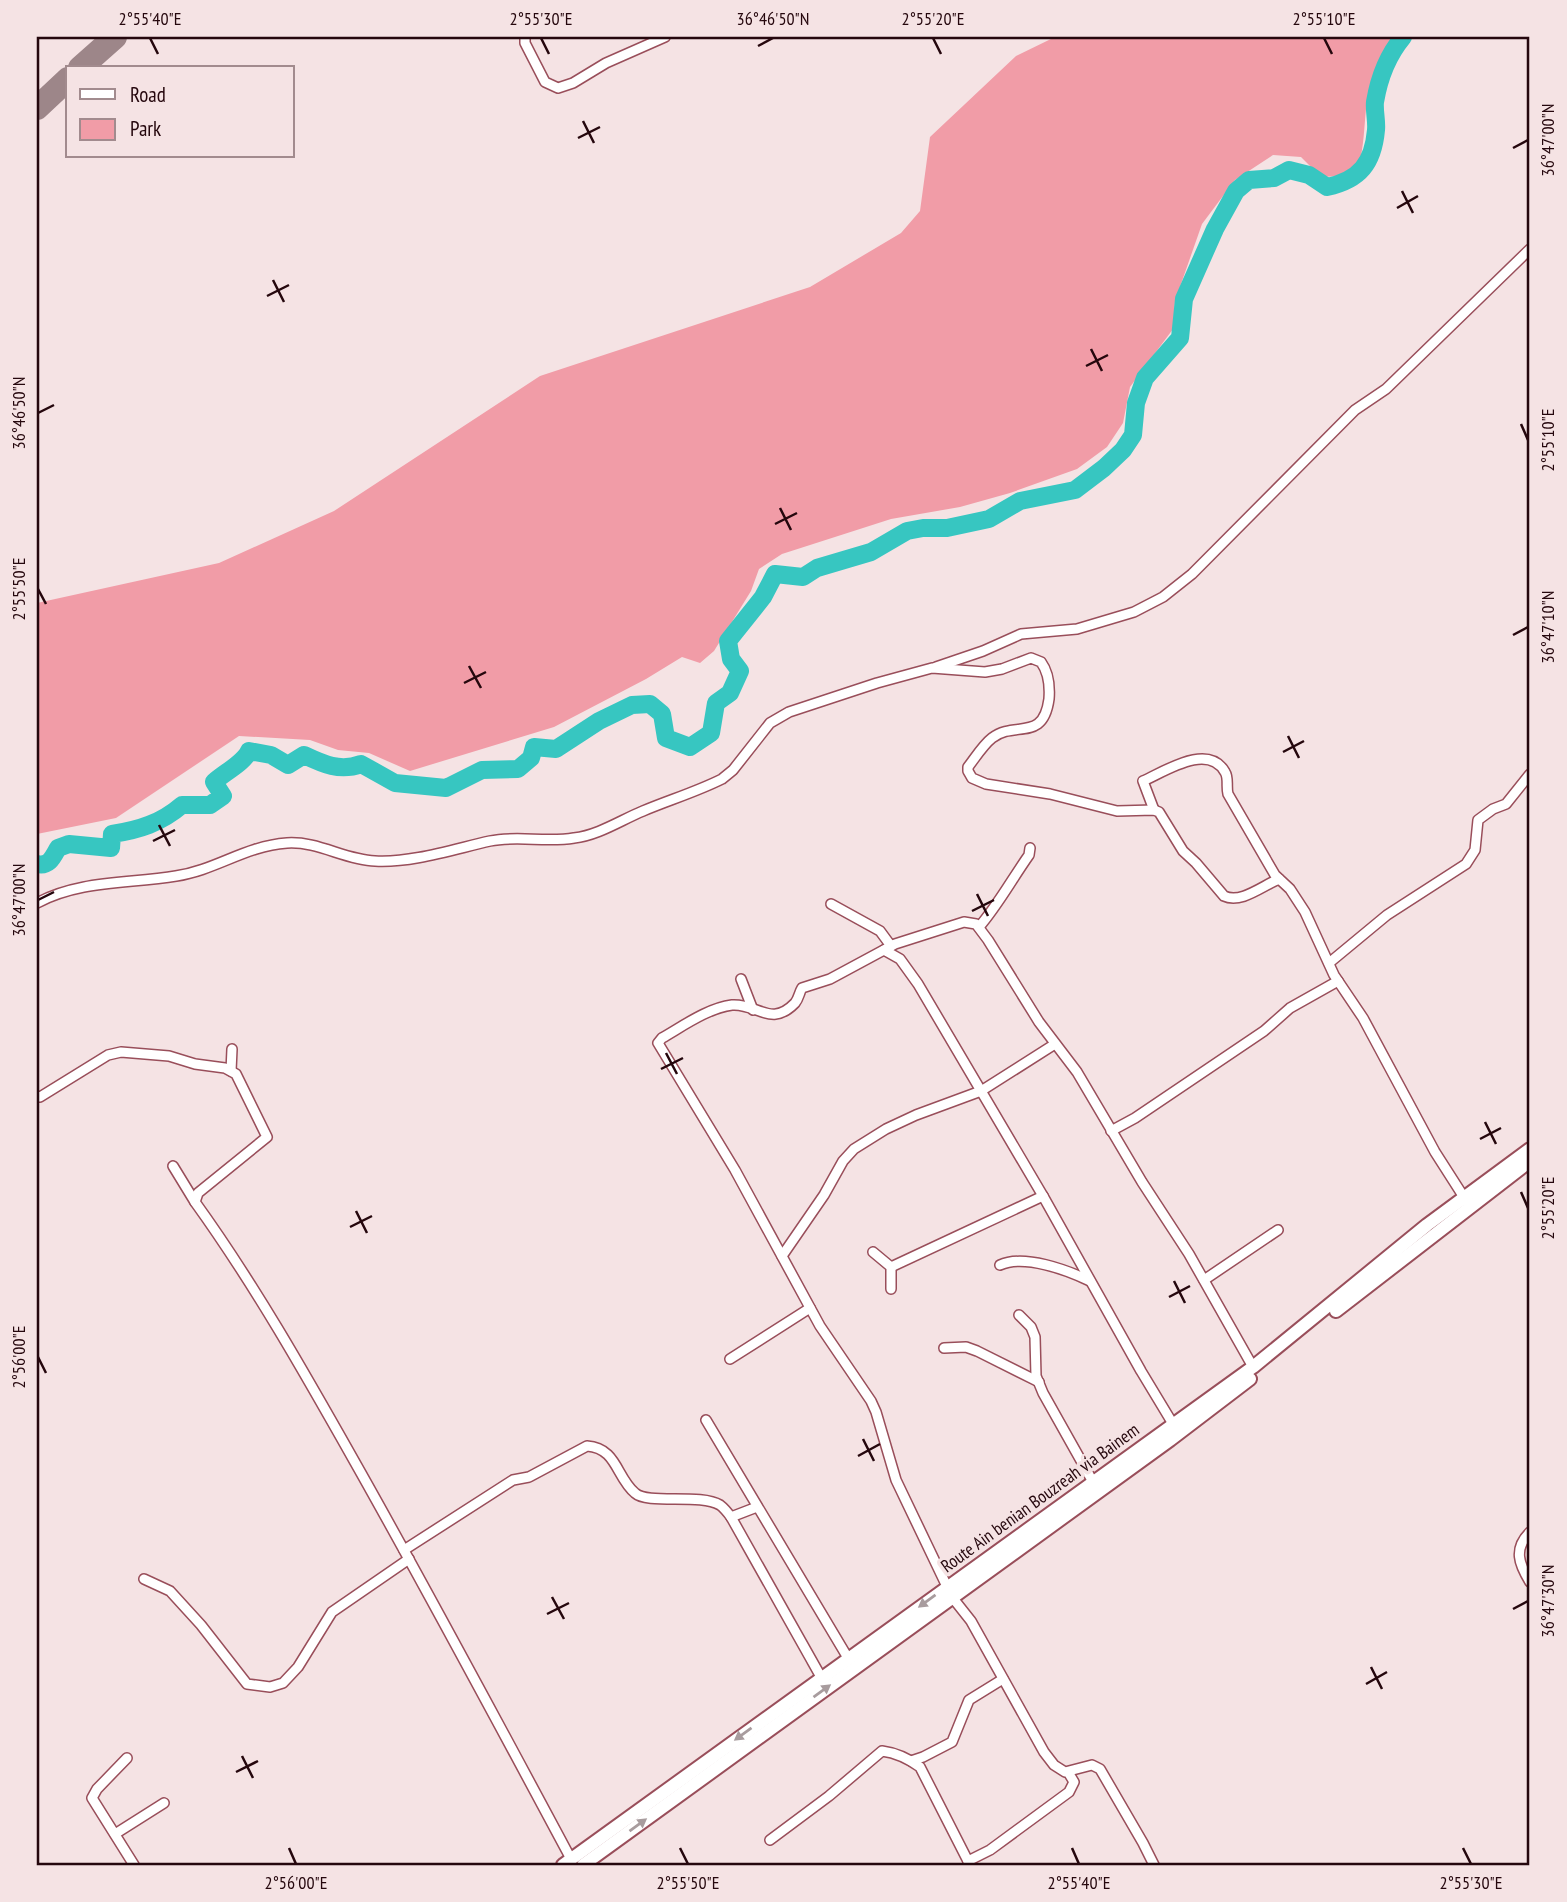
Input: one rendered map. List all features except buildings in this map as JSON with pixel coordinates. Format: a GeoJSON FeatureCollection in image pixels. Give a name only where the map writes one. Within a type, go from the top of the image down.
{"type":"FeatureCollection","features":[{"type":"Feature","properties":{"kind":"main road","name":"Route Ain benian Bouzreah via Bainem"},"geometry":{"type":"LineString","coordinates":[[572,1863],[821,1677],[1170,1440],[1530,1149]]}},
{"type":"Feature","properties":{"kind":"main road","name":"Route Ain benian Bouzreah via Bainem"},"geometry":{"type":"LineString","coordinates":[[572,1863],[950,1591],[1093,1482],[1253,1367],[1467,1202],[1530,1161]]}},
{"type":"Feature","properties":{"kind":"street"},"geometry":{"type":"LineString","coordinates":[[525,37],[525,43],[545,82],[558,89],[665,37]]}},
{"type":"Feature","properties":{"kind":"street"},"geometry":{"type":"LineString","coordinates":[[37,903],[90,885],[141,882],[184,875],[252,849],[279,844],[300,843],[359,860],[376,862],[451,851],[499,839],[559,840],[584,836],[722,779],[733,771],[770,723],[781,715],[932,668],[1021,634],[1087,627],[1134,612],[1163,597],[1192,574],[1354,410],[1385,389],[1530,249]]}},
{"type":"Feature","properties":{"kind":"street"},"geometry":{"type":"LineString","coordinates":[[932,668],[985,672],[1031,658],[1041,662],[1045,668],[1049,689],[1044,718],[1033,726],[994,737],[968,767],[972,778],[986,784],[1050,794],[1117,811],[1154,810]]}},
{"type":"Feature","properties":{"kind":"street"},"geometry":{"type":"LineString","coordinates":[[1279,879],[1238,899],[1224,896],[1183,851],[1158,812],[1154,810],[1143,781],[1193,759],[1210,759],[1224,770],[1227,775],[1225,786],[1228,794],[1279,879],[1290,889],[1305,912],[1338,981],[1363,1018],[1435,1152],[1467,1202]]}},
{"type":"Feature","properties":{"kind":"street"},"geometry":{"type":"LineString","coordinates":[[1329,963],[1396,909],[1466,864],[1475,850],[1478,820],[1493,809],[1506,804],[1530,774]]}},
{"type":"Feature","properties":{"kind":"street"},"geometry":{"type":"LineString","coordinates":[[979,927],[999,903],[1004,891],[1029,855],[1030,848]]}},
{"type":"Feature","properties":{"kind":"street"},"geometry":{"type":"LineString","coordinates":[[831,904],[880,931],[887,948],[900,958],[907,968],[1043,1196],[1140,1371],[1173,1424]]}},
{"type":"Feature","properties":{"kind":"street"},"geometry":{"type":"LineString","coordinates":[[1154,1865],[1100,1769],[1092,1765],[1068,1772],[1062,1771],[1044,1752],[971,1621],[950,1591],[896,1480],[871,1401],[810,1308],[735,1170],[658,1043],[662,1038],[716,1009],[742,1005],[767,1015],[778,1013],[795,1002],[802,988],[830,979],[887,948],[964,922],[972,922],[979,927],[1055,1044],[1077,1072],[1204,1280],[1253,1367]]}},
{"type":"Feature","properties":{"kind":"street"},"geometry":{"type":"LineString","coordinates":[[741,979],[753,1010]]}},
{"type":"Feature","properties":{"kind":"street"},"geometry":{"type":"LineString","coordinates":[[1111,1131],[1264,1031],[1287,1010],[1338,981]]}},
{"type":"Feature","properties":{"kind":"street"},"geometry":{"type":"LineString","coordinates":[[782,1256],[824,1195],[843,1161],[854,1149],[886,1129],[916,1115],[981,1091],[1055,1044]]}},
{"type":"Feature","properties":{"kind":"street"},"geometry":{"type":"LineString","coordinates":[[231,1071],[232,1049]]}},
{"type":"Feature","properties":{"kind":"street"},"geometry":{"type":"LineString","coordinates":[[37,1096],[40,1097],[101,1058],[115,1053],[169,1056],[236,1074],[267,1137],[198,1193],[195,1202]]}},
{"type":"Feature","properties":{"kind":"street"},"geometry":{"type":"LineString","coordinates":[[173,1166],[258,1297],[406,1554],[572,1863]]}},
{"type":"Feature","properties":{"kind":"street"},"geometry":{"type":"LineString","coordinates":[[891,1267],[1043,1196]]}},
{"type":"Feature","properties":{"kind":"street"},"geometry":{"type":"LineString","coordinates":[[1204,1280],[1278,1230]]}},
{"type":"Feature","properties":{"kind":"street"},"geometry":{"type":"LineString","coordinates":[[873,1252],[891,1267]]}},
{"type":"Feature","properties":{"kind":"street"},"geometry":{"type":"LineString","coordinates":[[1000,1265],[1011,1260],[1023,1261],[1070,1272],[1092,1282]]}},
{"type":"Feature","properties":{"kind":"street"},"geometry":{"type":"LineString","coordinates":[[891,1267],[891,1289]]}},
{"type":"Feature","properties":{"kind":"street"},"geometry":{"type":"LineString","coordinates":[[730,1359],[810,1308]]}},
{"type":"Feature","properties":{"kind":"street"},"geometry":{"type":"LineString","coordinates":[[1020,1315],[1031,1327],[1035,1337],[1039,1382],[1093,1482]]}},
{"type":"Feature","properties":{"kind":"street"},"geometry":{"type":"LineString","coordinates":[[944,1348],[966,1347],[1039,1382]]}},
{"type":"Feature","properties":{"kind":"street"},"geometry":{"type":"LineString","coordinates":[[706,1420],[848,1658]]}},
{"type":"Feature","properties":{"kind":"street"},"geometry":{"type":"LineString","coordinates":[[144,1579],[170,1591],[201,1625],[247,1684],[270,1687],[283,1683],[298,1667],[332,1612],[406,1554],[513,1480],[529,1477],[587,1446],[601,1449],[609,1456],[637,1495],[685,1498],[717,1504],[731,1517],[821,1677]]}},
{"type":"Feature","properties":{"kind":"street"},"geometry":{"type":"LineString","coordinates":[[731,1517],[757,1507]]}},
{"type":"Feature","properties":{"kind":"street"},"geometry":{"type":"LineString","coordinates":[[1530,1532],[1518,1551],[1521,1569],[1530,1582]]}},
{"type":"Feature","properties":{"kind":"street"},"geometry":{"type":"LineString","coordinates":[[911,1760],[952,1742],[970,1700],[1003,1679]]}},
{"type":"Feature","properties":{"kind":"street"},"geometry":{"type":"LineString","coordinates":[[770,1840],[829,1796],[882,1751],[893,1752],[920,1767],[969,1863],[1069,1792],[1074,1782],[1068,1772]]}},
{"type":"Feature","properties":{"kind":"street"},"geometry":{"type":"LineString","coordinates":[[127,1758],[97,1789],[92,1798],[134,1865]]}},
{"type":"Feature","properties":{"kind":"street"},"geometry":{"type":"LineString","coordinates":[[115,1834],[164,1803]]}},
{"type":"Feature","properties":{"kind":"green space"},"geometry":{"type":"Polygon","coordinates":[[[1055,37],[1395,37],[1384,53],[1369,90],[1359,165],[1340,176],[1321,177],[1301,157],[1273,155],[1235,180],[1202,224],[1175,301],[1173,329],[1130,387],[1123,423],[1107,447],[1077,469],[1010,493],[960,507],[891,519],[782,554],[759,569],[751,591],[714,651],[700,663],[682,657],[554,727],[410,771],[369,753],[338,750],[310,740],[239,736],[116,818],[37,834],[37,603],[219,563],[334,511],[540,376],[810,287],[901,233],[920,211],[930,137],[1016,56],[1055,37]]]}},
{"type":"Feature","properties":{"kind":"waterway"},"geometry":{"type":"LineString","coordinates":[[37,864],[48,863],[58,848],[69,844],[111,848],[112,834],[149,825],[182,805],[210,805],[223,796],[214,782],[239,763],[249,751],[271,755],[288,765],[304,755],[339,767],[361,764],[395,783],[446,788],[482,770],[518,769],[531,758],[534,747],[556,749],[599,721],[632,705],[650,704],[662,714],[666,738],[690,747],[711,733],[716,703],[730,693],[740,671],[731,659],[728,641],[763,597],[775,574],[803,577],[817,568],[871,552],[907,531],[947,528],[989,519],[1020,501],[1075,490],[1123,450],[1133,435],[1136,403],[1145,378],[1180,338],[1184,299],[1215,229],[1236,191],[1249,180],[1274,178],[1289,170],[1309,175],[1327,187],[1356,175],[1372,152],[1376,127],[1375,102],[1382,76],[1393,51],[1403,37]]}},
{"type":"Feature","properties":{"kind":"taxiway"},"geometry":{"type":"LineString","coordinates":[[82,66],[115,37]]}},
{"type":"Feature","properties":{"kind":"taxiway"},"geometry":{"type":"LineString","coordinates":[[37,108],[66,81]]}}]}
